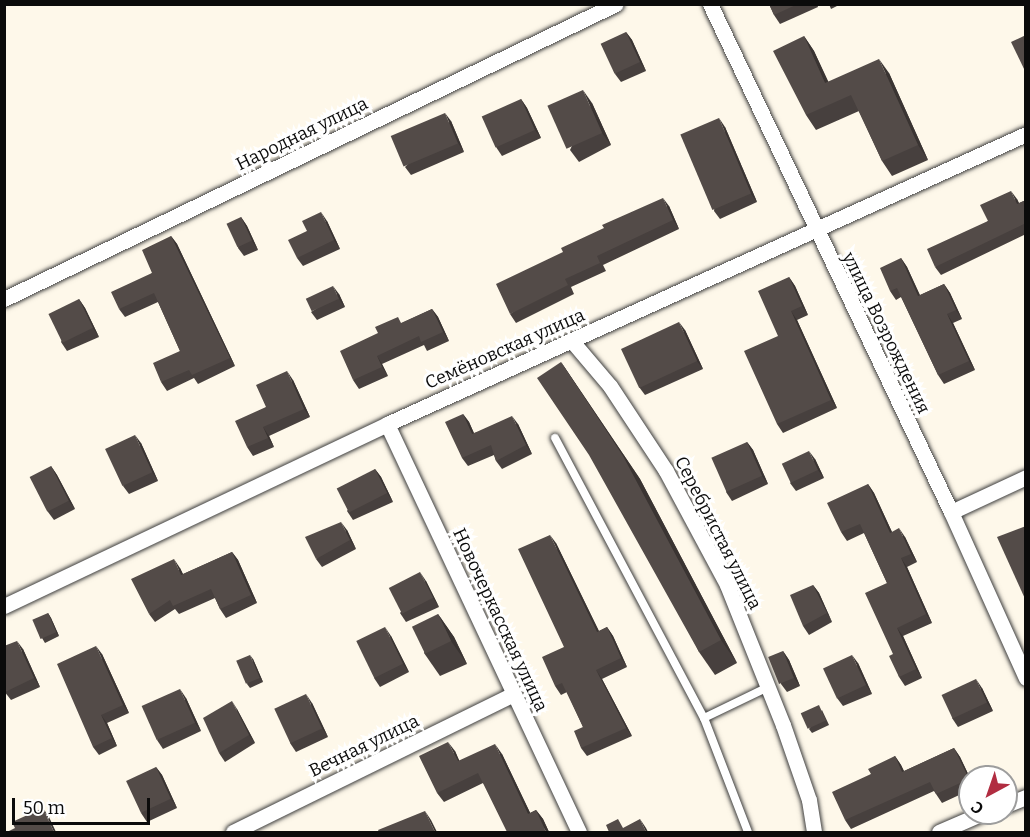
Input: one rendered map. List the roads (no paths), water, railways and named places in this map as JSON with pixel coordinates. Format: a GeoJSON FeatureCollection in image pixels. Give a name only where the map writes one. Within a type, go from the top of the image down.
{"type":"FeatureCollection","features":[{"type":"Feature","properties":{"kind":"street","name":"Народная улица"},"geometry":{"type":"LineString","coordinates":[[4,299],[616,4]]}},
{"type":"Feature","properties":{"kind":"street","name":"улица Возрождения"},"geometry":{"type":"LineString","coordinates":[[710,4],[816,232],[951,512],[1026,678]]}},
{"type":"Feature","properties":{"kind":"street","name":"Семёновская улица"},"geometry":{"type":"LineString","coordinates":[[4,606],[387,424],[816,232],[1026,134]]}},
{"type":"Feature","properties":{"kind":"street","name":"Серебристая улица"},"geometry":{"type":"LineString","coordinates":[[571,340],[610,386],[666,471],[727,585],[768,687],[809,800],[814,832]]}},
{"type":"Feature","properties":{"kind":"street","name":"Новочеркасская улица"},"geometry":{"type":"LineString","coordinates":[[387,424],[579,832]]}},
{"type":"Feature","properties":{"kind":"street"},"geometry":{"type":"LineString","coordinates":[[951,512],[1026,477]]}},
{"type":"Feature","properties":{"kind":"street","name":"Вечная улица"},"geometry":{"type":"LineString","coordinates":[[233,832],[513,694]]}},
{"type":"Feature","properties":{"kind":"street"},"geometry":{"type":"LineString","coordinates":[[939,832],[958,824]]}},
{"type":"Feature","properties":{"kind":"lane"},"geometry":{"type":"LineString","coordinates":[[555,438],[704,718],[748,832]]}},
{"type":"Feature","properties":{"kind":"lane"},"geometry":{"type":"LineString","coordinates":[[704,718],[768,687]]}}]}
